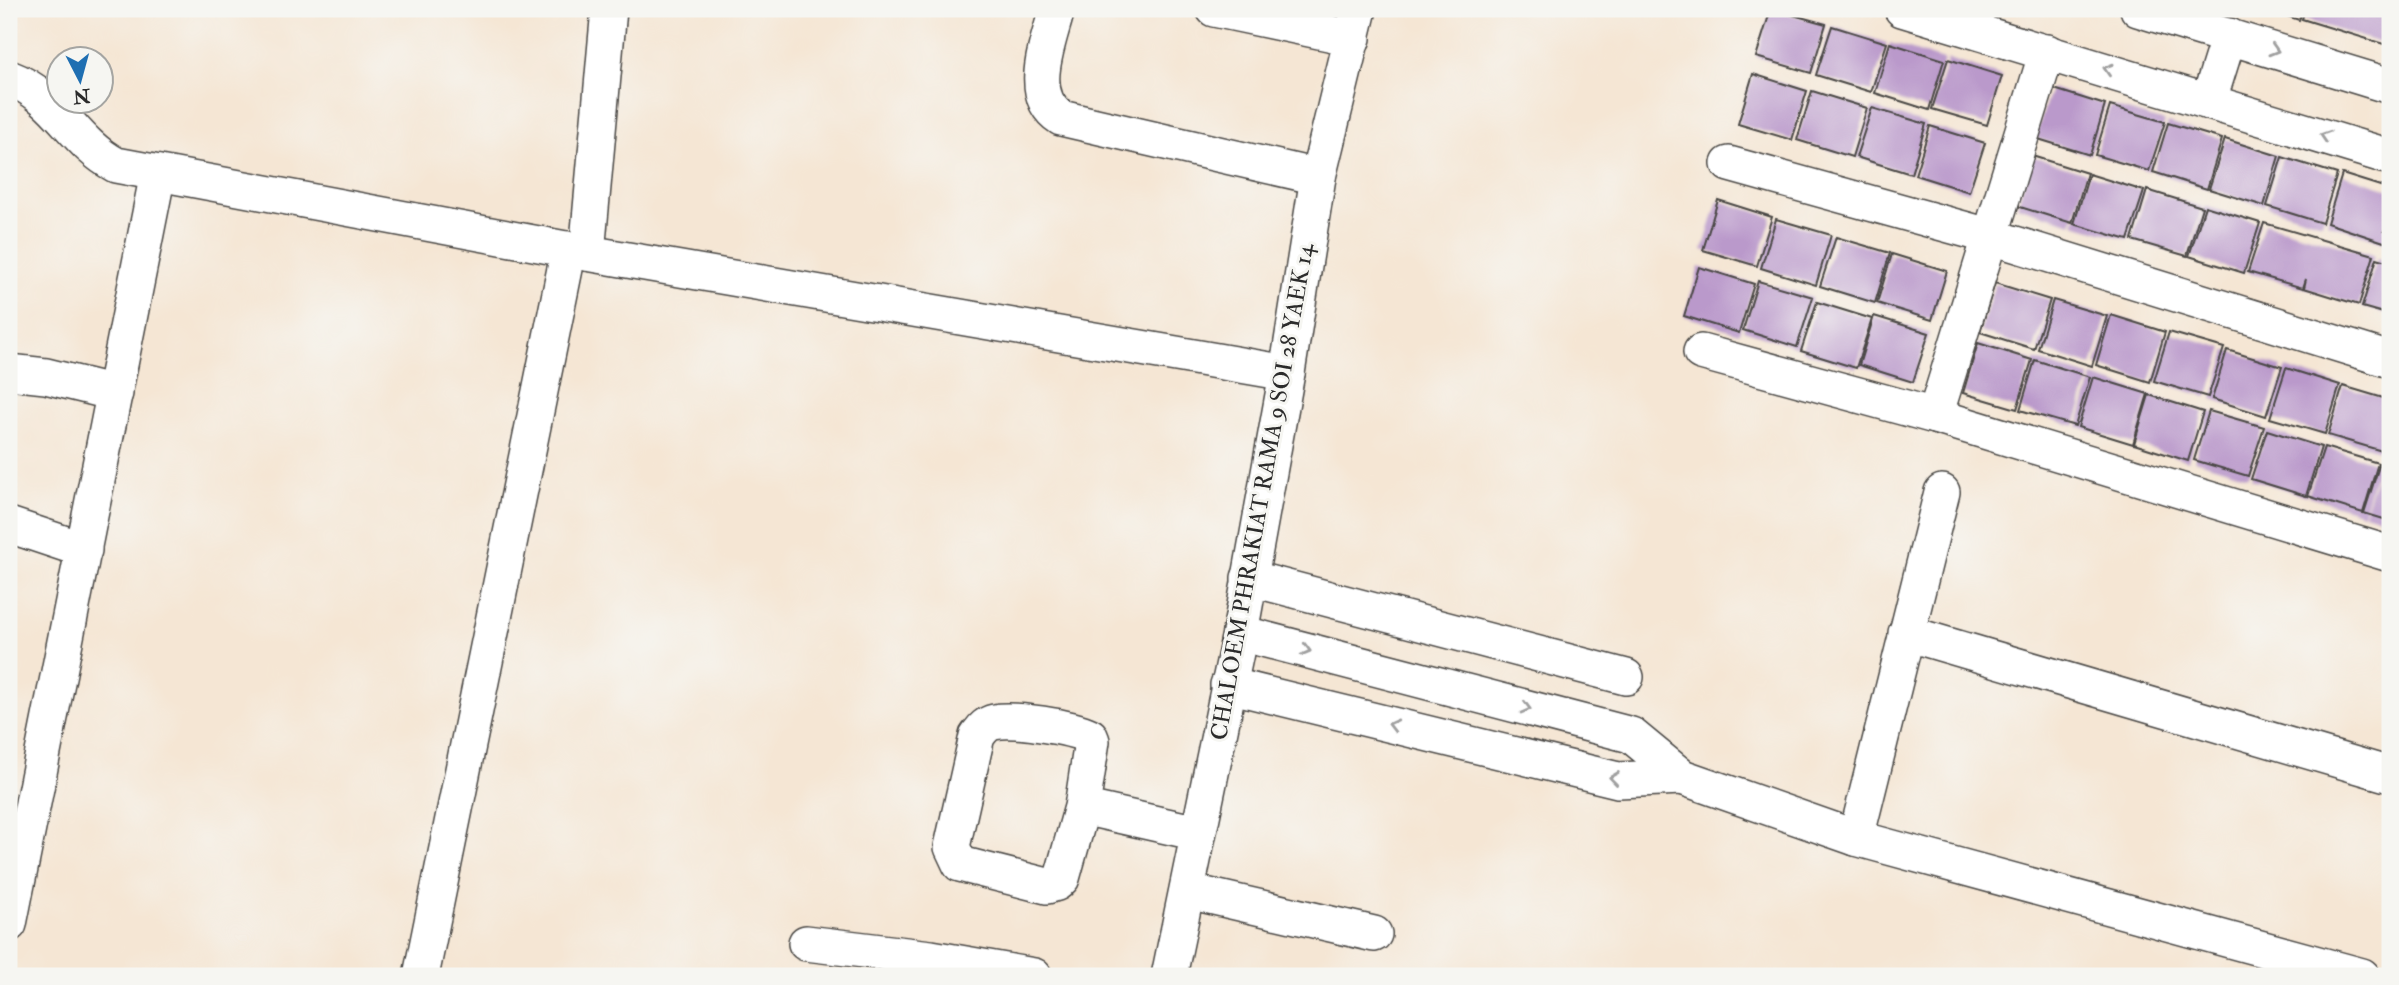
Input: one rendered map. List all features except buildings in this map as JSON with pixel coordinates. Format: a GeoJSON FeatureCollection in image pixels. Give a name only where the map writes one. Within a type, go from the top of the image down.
{"type":"FeatureCollection","features":[{"type":"Feature","properties":{"kind":"street"},"geometry":{"type":"LineString","coordinates":[[421,976],[578,251],[609,9]]}},
{"type":"Feature","properties":{"kind":"street"},"geometry":{"type":"LineString","coordinates":[[1057,9],[1042,74],[1042,96],[1049,110],[1061,118],[1318,177]]}},
{"type":"Feature","properties":{"kind":"street"},"geometry":{"type":"LineString","coordinates":[[1214,9],[1356,23]]}},
{"type":"Feature","properties":{"kind":"street"},"geometry":{"type":"LineString","coordinates":[[1902,9],[1971,18],[2047,51],[2390,157]]}},
{"type":"Feature","properties":{"kind":"street"},"geometry":{"type":"LineString","coordinates":[[2138,9],[2390,86]]}},
{"type":"Feature","properties":{"kind":"street","name":"CHALOEM PHRAKIAT RAMA 9 SOI 28 YAEK 14"},"geometry":{"type":"LineString","coordinates":[[1169,976],[1240,633],[1287,373],[1318,177],[1356,23]]}},
{"type":"Feature","properties":{"kind":"street"},"geometry":{"type":"LineString","coordinates":[[2209,100],[2229,36]]}},
{"type":"Feature","properties":{"kind":"street"},"geometry":{"type":"LineString","coordinates":[[1935,416],[2047,51]]}},
{"type":"Feature","properties":{"kind":"street"},"geometry":{"type":"LineString","coordinates":[[9,78],[25,84],[53,103],[94,153],[116,165],[578,251],[1287,373]]}},
{"type":"Feature","properties":{"kind":"street"},"geometry":{"type":"LineString","coordinates":[[1729,164],[1989,236],[2390,360]]}},
{"type":"Feature","properties":{"kind":"street"},"geometry":{"type":"LineString","coordinates":[[9,924],[158,173]]}},
{"type":"Feature","properties":{"kind":"street"},"geometry":{"type":"LineString","coordinates":[[1701,352],[1935,416],[2390,554]]}},
{"type":"Feature","properties":{"kind":"street"},"geometry":{"type":"LineString","coordinates":[[9,372],[46,376],[115,393]]}},
{"type":"Feature","properties":{"kind":"street"},"geometry":{"type":"LineString","coordinates":[[1856,838],[1942,492]]}},
{"type":"Feature","properties":{"kind":"street"},"geometry":{"type":"LineString","coordinates":[[9,526],[84,550]]}},
{"type":"Feature","properties":{"kind":"street"},"geometry":{"type":"LineString","coordinates":[[1249,578],[1626,677]]}},
{"type":"Feature","properties":{"kind":"street"},"geometry":{"type":"LineString","coordinates":[[1240,633],[1631,735],[1682,777],[1856,838],[2362,976]]}},
{"type":"Feature","properties":{"kind":"street"},"geometry":{"type":"LineString","coordinates":[[1906,633],[2390,775]]}},
{"type":"Feature","properties":{"kind":"street"},"geometry":{"type":"LineString","coordinates":[[1228,685],[1618,780],[1682,777]]}},
{"type":"Feature","properties":{"kind":"street"},"geometry":{"type":"LineString","coordinates":[[1011,721],[1090,736],[1092,741],[1082,807],[1062,878],[1058,883],[1046,886],[960,864],[954,857],[951,847],[977,736],[985,725],[1011,721]]}},
{"type":"Feature","properties":{"kind":"street"},"geometry":{"type":"LineString","coordinates":[[1082,807],[1198,834]]}},
{"type":"Feature","properties":{"kind":"street"},"geometry":{"type":"LineString","coordinates":[[1188,891],[1374,934]]}},
{"type":"Feature","properties":{"kind":"street"},"geometry":{"type":"LineString","coordinates":[[806,943],[930,958],[1034,976]]}}]}
